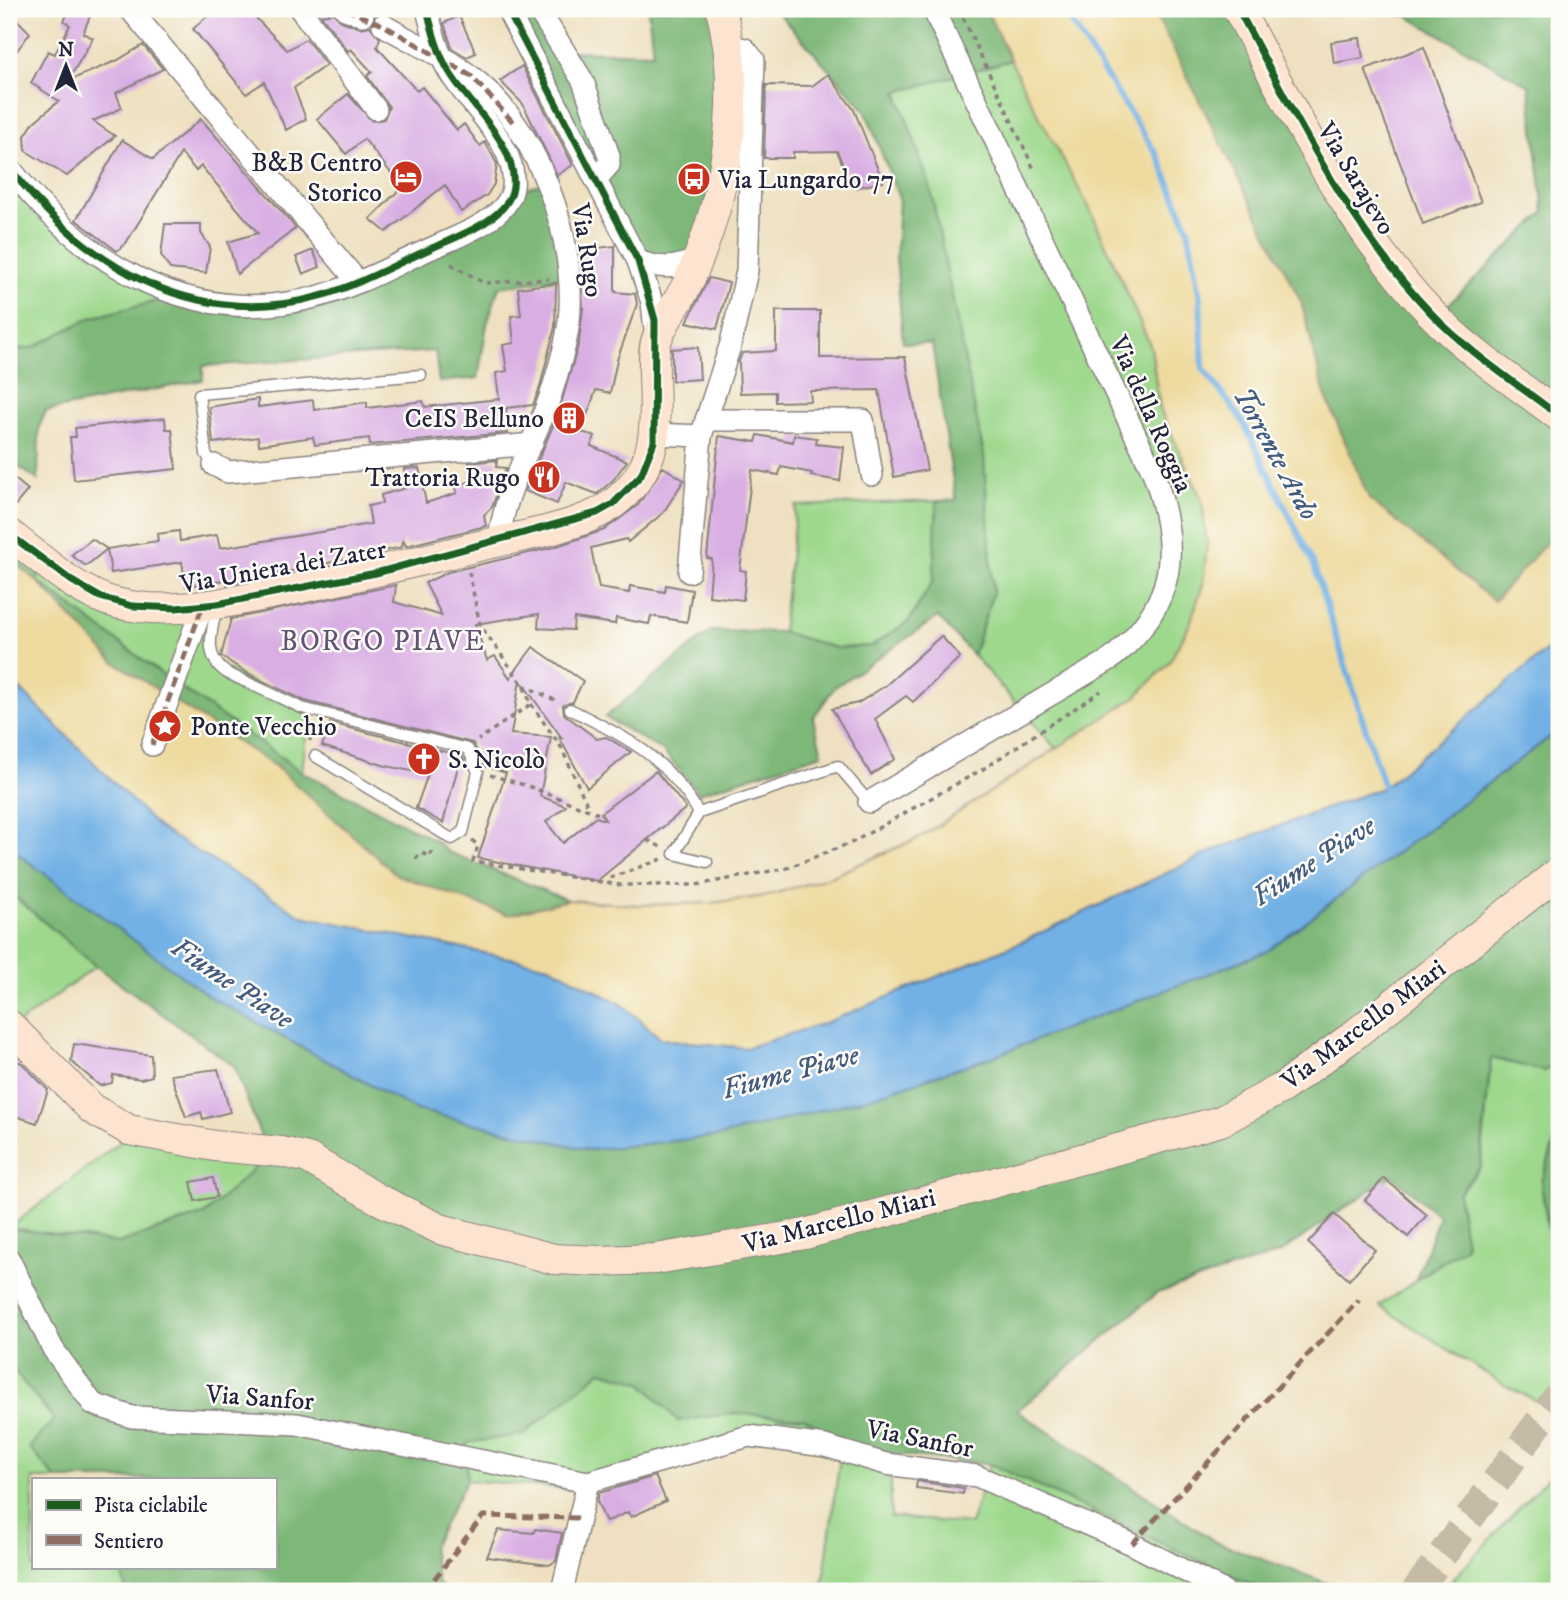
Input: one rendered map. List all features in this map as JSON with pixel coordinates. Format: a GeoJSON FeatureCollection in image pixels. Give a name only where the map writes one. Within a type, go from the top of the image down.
{"type":"FeatureCollection","features":[{"type":"Feature","properties":{"kind":"street"},"geometry":{"type":"LineString","coordinates":[[130,9],[358,282]]}},
{"type":"Feature","properties":{"kind":"street"},"geometry":{"type":"LineString","coordinates":[[9,167],[43,209],[91,249],[114,265],[169,292],[200,302],[260,306],[322,296],[358,282],[496,215],[509,202],[514,183],[506,153],[443,61],[426,9]]}},
{"type":"Feature","properties":{"kind":"street"},"geometry":{"type":"LineString","coordinates":[[506,9],[597,178],[638,261],[652,302],[656,340]]}},
{"type":"Feature","properties":{"kind":"street"},"geometry":{"type":"LineString","coordinates":[[538,9],[586,88],[608,156],[608,165],[597,178]]}},
{"type":"Feature","properties":{"kind":"street"},"geometry":{"type":"LineString","coordinates":[[656,340],[713,222],[727,153],[728,45],[721,9]]}},
{"type":"Feature","properties":{"kind":"street","name":"Via della Roggia"},"geometry":{"type":"LineString","coordinates":[[869,802],[972,744],[1111,659],[1128,645],[1155,611],[1167,580],[1170,547],[1167,511],[1153,472],[933,9]]}},
{"type":"Feature","properties":{"kind":"street","name":"Via Sarajevo"},"geometry":{"type":"LineString","coordinates":[[1238,9],[1328,174],[1378,253],[1432,314],[1559,416]]}},
{"type":"Feature","properties":{"kind":"street"},"geometry":{"type":"LineString","coordinates":[[304,13],[376,109]]}},
{"type":"Feature","properties":{"kind":"street","name":"Via Rugo"},"geometry":{"type":"LineString","coordinates":[[383,25],[480,84],[513,122],[544,174],[558,222],[571,306],[566,339],[532,444],[503,513],[499,541]]}},
{"type":"Feature","properties":{"kind":"street"},"geometry":{"type":"LineString","coordinates":[[689,572],[703,428],[731,343],[747,271],[754,60],[745,49],[728,45]]}},
{"type":"Feature","properties":{"kind":"street"},"geometry":{"type":"LineString","coordinates":[[638,261],[663,268],[685,265],[697,259]]}},
{"type":"Feature","properties":{"kind":"street","name":"Via Uniera dei Zater"},"geometry":{"type":"LineString","coordinates":[[9,534],[72,581],[107,600],[148,608],[210,604],[376,573],[581,520],[614,504],[641,475],[650,458],[655,434],[656,340]]}},
{"type":"Feature","properties":{"kind":"street"},"geometry":{"type":"LineString","coordinates":[[655,434],[703,428],[863,420],[872,475]]}},
{"type":"Feature","properties":{"kind":"street"},"geometry":{"type":"LineString","coordinates":[[214,465],[228,472],[532,444]]}},
{"type":"Feature","properties":{"kind":"street"},"geometry":{"type":"LineString","coordinates":[[152,745],[185,654],[210,604]]}},
{"type":"Feature","properties":{"kind":"street","name":"Via Marcello Miari"},"geometry":{"type":"LineString","coordinates":[[12,1036],[93,1110],[128,1130],[215,1146],[282,1152],[308,1158],[378,1199],[440,1229],[507,1249],[554,1259],[656,1259],[805,1234],[1221,1121],[1282,1088],[1349,1039],[1559,872]]}},
{"type":"Feature","properties":{"kind":"street","name":"Via Sanfor"},"geometry":{"type":"LineString","coordinates":[[9,1259],[53,1349],[93,1404],[132,1416],[297,1424],[587,1482],[749,1436],[825,1447],[886,1464],[977,1476],[1132,1544],[1224,1591]]}},
{"type":"Feature","properties":{"kind":"street"},"geometry":{"type":"LineString","coordinates":[[562,1591],[587,1482]]}},
{"type":"Feature","properties":{"kind":"lane"},"geometry":{"type":"LineString","coordinates":[[214,465],[206,454],[199,394],[421,374]]}},
{"type":"Feature","properties":{"kind":"lane"},"geometry":{"type":"LineString","coordinates":[[210,604],[210,645],[217,665],[234,676],[313,711],[466,748],[472,754],[478,772],[463,832],[452,839],[315,756]]}},
{"type":"Feature","properties":{"kind":"lane"},"geometry":{"type":"LineString","coordinates":[[570,709],[631,740],[655,757],[683,785],[699,813]]}},
{"type":"Feature","properties":{"kind":"lane"},"geometry":{"type":"LineString","coordinates":[[706,862],[674,854],[699,813],[838,766],[869,802]]}},
{"type":"Feature","properties":{"kind":"path"},"geometry":{"type":"LineString","coordinates":[[959,9],[1037,174]]}},
{"type":"Feature","properties":{"kind":"path"},"geometry":{"type":"LineString","coordinates":[[453,263],[484,283],[568,277]]}},
{"type":"Feature","properties":{"kind":"path"},"geometry":{"type":"LineString","coordinates":[[464,550],[480,625],[523,685],[531,704],[561,747],[590,810]]}},
{"type":"Feature","properties":{"kind":"path"},"geometry":{"type":"LineString","coordinates":[[523,685],[570,709]]}},
{"type":"Feature","properties":{"kind":"path"},"geometry":{"type":"LineString","coordinates":[[478,846],[473,861],[621,886],[696,885],[787,868],[853,842],[983,769],[1109,685]]}},
{"type":"Feature","properties":{"kind":"path"},"geometry":{"type":"LineString","coordinates":[[466,748],[531,704]]}},
{"type":"Feature","properties":{"kind":"path"},"geometry":{"type":"LineString","coordinates":[[313,711],[310,745],[315,756]]}},
{"type":"Feature","properties":{"kind":"path"},"geometry":{"type":"LineString","coordinates":[[478,772],[528,786],[599,814]]}},
{"type":"Feature","properties":{"kind":"path"},"geometry":{"type":"LineString","coordinates":[[416,859],[421,852],[429,857],[444,834]]}},
{"type":"Feature","properties":{"kind":"path"},"geometry":{"type":"LineString","coordinates":[[621,886],[610,878],[674,854]]}},
{"type":"Feature","properties":{"kind":"green space"},"geometry":{"type":"Polygon","coordinates":[[[511,9],[534,9],[560,51],[653,53],[648,9],[726,9],[732,93],[695,256],[647,271],[511,9]]]}},
{"type":"Feature","properties":{"kind":"green space"},"geometry":{"type":"Polygon","coordinates":[[[775,9],[986,9],[1011,60],[897,92],[930,186],[984,455],[993,592],[973,655],[938,617],[835,687],[813,718],[822,754],[699,793],[663,751],[605,717],[711,631],[782,632],[836,648],[872,646],[909,621],[933,581],[937,501],[956,500],[932,344],[903,343],[896,257],[899,198],[865,110],[775,9]]]}},
{"type":"Feature","properties":{"kind":"green space"},"geometry":{"type":"Polygon","coordinates":[[[1153,9],[1232,9],[1427,325],[1544,213],[1529,86],[1407,16],[1354,9],[1559,9],[1559,529],[1494,602],[1369,499],[1324,392],[1301,302],[1153,9]]]}},
{"type":"Feature","properties":{"kind":"green space"},"geometry":{"type":"Polygon","coordinates":[[[1011,60],[1091,211],[1151,347],[1160,409],[1202,500],[1207,544],[1203,584],[1190,624],[1169,663],[1137,696],[1056,749],[973,655],[993,592],[930,186],[897,92],[1011,60]]]}},
{"type":"Feature","properties":{"kind":"green space"},"geometry":{"type":"Polygon","coordinates":[[[18,172],[85,250],[170,298],[90,318],[32,348],[21,349],[10,345],[9,185],[18,172]]]}},
{"type":"Feature","properties":{"kind":"green space"},"geometry":{"type":"Polygon","coordinates":[[[552,181],[572,277],[499,287],[487,324],[478,378],[439,382],[435,351],[203,366],[203,380],[46,411],[39,427],[38,480],[9,460],[9,343],[21,349],[32,348],[90,318],[170,298],[277,308],[483,231],[523,189],[552,181]]]}},
{"type":"Feature","properties":{"kind":"green space"},"geometry":{"type":"Polygon","coordinates":[[[937,501],[933,581],[909,621],[872,646],[836,648],[782,632],[796,506],[937,501]]]}},
{"type":"Feature","properties":{"kind":"green space"},"geometry":{"type":"Polygon","coordinates":[[[9,532],[48,568],[36,580],[164,676],[302,772],[435,840],[448,852],[568,900],[508,915],[397,875],[276,767],[113,661],[35,579],[9,559],[9,532]]]}},
{"type":"Feature","properties":{"kind":"green space"},"geometry":{"type":"Polygon","coordinates":[[[48,568],[107,607],[212,608],[205,656],[308,715],[302,772],[164,676],[35,579],[48,568]]]}},
{"type":"Feature","properties":{"kind":"green space"},"geometry":{"type":"Polygon","coordinates":[[[1559,730],[1559,1062],[1544,1071],[1491,1058],[1480,1167],[1458,1193],[1466,1246],[1416,1279],[1439,1216],[1392,1175],[1280,1253],[1157,1293],[1017,1411],[1216,1542],[1343,1589],[1519,1591],[1265,1591],[990,1464],[891,1454],[842,1441],[804,1418],[734,1413],[678,1421],[641,1382],[601,1371],[524,1434],[467,1443],[467,1480],[432,1547],[438,1585],[449,1591],[126,1591],[121,1568],[276,1568],[276,1478],[55,1478],[29,1447],[54,1419],[9,1365],[9,1228],[119,1243],[205,1214],[268,1155],[234,1066],[96,966],[9,892],[9,847],[210,997],[416,1110],[589,1150],[720,1136],[868,1098],[994,1056],[1267,951],[1559,730]]]}},
{"type":"Feature","properties":{"kind":"green space"},"geometry":{"type":"Polygon","coordinates":[[[9,892],[96,966],[17,1025],[9,1016],[9,892]]]}},
{"type":"Feature","properties":{"kind":"green space"},"geometry":{"type":"Polygon","coordinates":[[[1491,1058],[1544,1071],[1559,1062],[1559,1130],[1541,1182],[1550,1242],[1559,1249],[1559,1412],[1506,1386],[1379,1306],[1466,1246],[1458,1193],[1481,1167],[1491,1058]]]}},
{"type":"Feature","properties":{"kind":"green space"},"geometry":{"type":"Polygon","coordinates":[[[1559,1130],[1559,1249],[1550,1242],[1541,1182],[1559,1130]]]}},
{"type":"Feature","properties":{"kind":"green space"},"geometry":{"type":"Polygon","coordinates":[[[129,1135],[269,1155],[205,1214],[118,1243],[9,1228],[129,1135]]]}},
{"type":"Feature","properties":{"kind":"green space"},"geometry":{"type":"Polygon","coordinates":[[[9,1365],[54,1419],[30,1447],[55,1478],[32,1478],[32,1568],[121,1568],[126,1591],[9,1591],[9,1365]]]}},
{"type":"Feature","properties":{"kind":"green space"},"geometry":{"type":"Polygon","coordinates":[[[601,1371],[641,1382],[679,1421],[734,1413],[805,1418],[842,1441],[891,1454],[891,1517],[970,1524],[990,1464],[1265,1591],[822,1591],[842,1442],[755,1428],[578,1490],[467,1480],[467,1442],[524,1434],[601,1371]]]}},
{"type":"Feature","properties":{"kind":"green space"},"geometry":{"type":"Polygon","coordinates":[[[1559,1465],[1559,1591],[1443,1590],[1559,1465]]]}},
{"type":"Feature","properties":{"kind":"sand"},"geometry":{"type":"Polygon","coordinates":[[[986,9],[1153,9],[1301,302],[1324,392],[1369,499],[1494,601],[1559,529],[1559,640],[1384,787],[1215,850],[1026,940],[825,1023],[746,1048],[661,1039],[623,1005],[549,966],[302,916],[159,828],[9,678],[9,559],[35,579],[113,661],[276,767],[397,875],[508,915],[568,900],[639,905],[711,903],[766,896],[830,877],[919,838],[1137,696],[1169,663],[1190,624],[1203,584],[1207,544],[1202,500],[1160,409],[1151,347],[1091,211],[1027,94],[986,9]]]}},
{"type":"Feature","properties":{"kind":"water","name":"Fiume Piave"},"geometry":{"type":"Polygon","coordinates":[[[1559,640],[1559,730],[1267,951],[994,1056],[868,1098],[720,1136],[589,1150],[416,1110],[210,997],[9,847],[9,678],[159,828],[302,916],[549,966],[623,1005],[661,1039],[746,1048],[825,1023],[1026,940],[1215,850],[1384,787],[1559,640]]]}},
{"type":"Feature","properties":{"kind":"building"},"geometry":{"type":"Polygon","coordinates":[[[70,9],[93,9],[83,33],[93,38],[68,81],[118,60],[143,45],[163,69],[116,93],[122,108],[93,121],[115,136],[67,176],[26,151],[25,136],[34,122],[59,101],[31,83],[48,51],[55,54],[70,25],[64,21],[70,9]]]}},
{"type":"Feature","properties":{"kind":"building"},"geometry":{"type":"Polygon","coordinates":[[[215,9],[247,9],[287,50],[306,39],[326,65],[294,88],[306,119],[286,130],[264,82],[246,94],[193,29],[215,9]]]}},
{"type":"Feature","properties":{"kind":"building"},"geometry":{"type":"Polygon","coordinates":[[[9,11],[30,33],[9,61],[9,11]]]}},
{"type":"Feature","properties":{"kind":"building"},"geometry":{"type":"Polygon","coordinates":[[[333,13],[341,21],[360,28],[370,26],[380,38],[377,47],[417,91],[422,87],[457,130],[464,124],[480,146],[485,142],[497,164],[494,184],[487,195],[461,212],[445,185],[386,232],[370,219],[402,187],[364,139],[346,154],[317,119],[348,94],[372,121],[384,119],[389,107],[367,76],[372,72],[351,49],[348,51],[321,15],[333,13]]]}},
{"type":"Feature","properties":{"kind":"building"},"geometry":{"type":"Polygon","coordinates":[[[459,16],[476,53],[467,57],[452,48],[444,23],[459,16]]]}},
{"type":"Feature","properties":{"kind":"building"},"geometry":{"type":"Polygon","coordinates":[[[1360,38],[1363,58],[1334,63],[1331,42],[1360,38]]]}},
{"type":"Feature","properties":{"kind":"building"},"geometry":{"type":"Polygon","coordinates":[[[1424,47],[1481,202],[1423,224],[1365,69],[1424,47]]]}},
{"type":"Feature","properties":{"kind":"building"},"geometry":{"type":"Polygon","coordinates":[[[522,66],[573,165],[557,175],[523,104],[500,81],[522,66]]]}},
{"type":"Feature","properties":{"kind":"building"},"geometry":{"type":"Polygon","coordinates":[[[828,74],[854,110],[883,182],[853,188],[837,151],[793,152],[793,158],[764,158],[766,85],[812,86],[828,74]]]}},
{"type":"Feature","properties":{"kind":"building"},"geometry":{"type":"Polygon","coordinates":[[[201,119],[296,228],[237,274],[228,242],[258,233],[201,166],[196,171],[181,153],[126,243],[117,251],[76,220],[122,140],[153,159],[201,119]]]}},
{"type":"Feature","properties":{"kind":"building"},"geometry":{"type":"Polygon","coordinates":[[[165,224],[201,224],[201,233],[210,247],[206,273],[170,269],[161,255],[165,224]]]}},
{"type":"Feature","properties":{"kind":"building"},"geometry":{"type":"Polygon","coordinates":[[[615,246],[615,292],[635,294],[637,304],[617,360],[610,393],[596,390],[581,432],[595,436],[591,446],[627,461],[613,480],[597,494],[566,482],[557,504],[525,491],[558,414],[579,342],[583,308],[579,250],[615,246]]]}},
{"type":"Feature","properties":{"kind":"building"},"geometry":{"type":"Polygon","coordinates":[[[313,250],[320,267],[303,274],[296,257],[313,250]]]}},
{"type":"Feature","properties":{"kind":"building"},"geometry":{"type":"Polygon","coordinates":[[[709,278],[729,283],[717,329],[687,322],[709,278]]]}},
{"type":"Feature","properties":{"kind":"building"},"geometry":{"type":"Polygon","coordinates":[[[556,283],[555,327],[540,387],[533,405],[506,408],[508,433],[370,445],[369,438],[315,445],[313,437],[259,445],[258,437],[213,443],[209,407],[258,399],[258,407],[313,400],[314,410],[367,402],[367,408],[423,401],[425,407],[499,399],[496,373],[507,371],[503,345],[514,343],[511,316],[521,315],[518,288],[556,283]]]}},
{"type":"Feature","properties":{"kind":"building"},"geometry":{"type":"Polygon","coordinates":[[[776,311],[820,311],[820,358],[905,357],[927,470],[894,477],[879,390],[810,391],[811,401],[775,402],[775,392],[740,393],[739,361],[742,353],[776,351],[776,311]]]}},
{"type":"Feature","properties":{"kind":"building"},"geometry":{"type":"Polygon","coordinates":[[[698,347],[700,379],[672,381],[672,349],[698,347]]]}},
{"type":"Feature","properties":{"kind":"building"},"geometry":{"type":"Polygon","coordinates":[[[165,418],[166,429],[172,429],[176,469],[74,480],[70,437],[76,437],[75,428],[165,418]]]}},
{"type":"Feature","properties":{"kind":"building"},"geometry":{"type":"Polygon","coordinates":[[[758,435],[793,442],[794,435],[817,438],[816,444],[844,447],[840,481],[781,467],[779,475],[752,470],[740,570],[746,571],[743,600],[709,596],[712,559],[707,558],[719,436],[756,442],[758,435]]]}},
{"type":"Feature","properties":{"kind":"building"},"geometry":{"type":"Polygon","coordinates":[[[497,460],[496,467],[506,468],[492,507],[484,515],[486,526],[406,546],[403,540],[402,547],[227,585],[226,580],[186,586],[182,562],[111,573],[107,549],[158,541],[157,534],[179,531],[180,541],[217,535],[220,548],[371,524],[368,506],[382,503],[381,495],[406,488],[404,469],[419,468],[426,503],[457,493],[456,486],[472,481],[469,463],[497,460]]]}},
{"type":"Feature","properties":{"kind":"building"},"geometry":{"type":"Polygon","coordinates":[[[663,467],[684,480],[663,513],[628,542],[626,539],[591,548],[599,588],[629,593],[630,586],[665,592],[666,585],[692,590],[687,622],[651,616],[649,624],[616,618],[615,624],[574,618],[573,630],[538,628],[539,614],[475,624],[487,660],[495,656],[510,678],[533,647],[583,681],[573,702],[563,705],[564,714],[597,739],[606,737],[631,752],[587,788],[559,737],[562,738],[520,680],[511,734],[551,737],[540,796],[566,806],[546,822],[563,843],[596,817],[605,820],[601,813],[656,771],[686,808],[597,881],[478,858],[506,773],[484,766],[473,743],[305,701],[250,675],[221,656],[231,619],[396,585],[394,602],[442,616],[425,583],[448,572],[554,547],[604,530],[638,505],[663,467]]]}},
{"type":"Feature","properties":{"kind":"building"},"geometry":{"type":"Polygon","coordinates":[[[9,474],[28,490],[9,513],[9,474]]]}},
{"type":"Feature","properties":{"kind":"building"},"geometry":{"type":"Polygon","coordinates":[[[92,539],[107,549],[86,566],[71,555],[92,539]]]}},
{"type":"Feature","properties":{"kind":"building"},"geometry":{"type":"Polygon","coordinates":[[[941,636],[960,657],[913,702],[906,696],[875,719],[895,759],[871,775],[832,709],[858,703],[885,686],[941,636]]]}},
{"type":"Feature","properties":{"kind":"building"},"geometry":{"type":"Polygon","coordinates":[[[330,723],[462,756],[464,760],[460,759],[443,823],[416,808],[428,774],[386,766],[322,746],[330,723]]]}},
{"type":"Feature","properties":{"kind":"building"},"geometry":{"type":"Polygon","coordinates":[[[74,1044],[151,1055],[152,1076],[141,1079],[113,1075],[112,1083],[100,1086],[71,1061],[74,1044]]]}},
{"type":"Feature","properties":{"kind":"building"},"geometry":{"type":"Polygon","coordinates":[[[9,1058],[22,1063],[48,1090],[37,1123],[9,1114],[9,1058]]]}},
{"type":"Feature","properties":{"kind":"building"},"geometry":{"type":"Polygon","coordinates":[[[218,1069],[230,1112],[203,1119],[201,1112],[186,1117],[171,1075],[218,1069]]]}},
{"type":"Feature","properties":{"kind":"building"},"geometry":{"type":"Polygon","coordinates":[[[213,1178],[217,1197],[195,1201],[191,1182],[213,1178]]]}},
{"type":"Feature","properties":{"kind":"building"},"geometry":{"type":"Polygon","coordinates":[[[1384,1178],[1427,1215],[1408,1237],[1365,1200],[1384,1178]]]}},
{"type":"Feature","properties":{"kind":"building"},"geometry":{"type":"Polygon","coordinates":[[[1334,1214],[1375,1250],[1349,1280],[1308,1243],[1334,1214]]]}},
{"type":"Feature","properties":{"kind":"building"},"geometry":{"type":"Polygon","coordinates":[[[655,1476],[666,1501],[631,1517],[628,1512],[606,1522],[597,1502],[599,1493],[655,1476]]]}},
{"type":"Feature","properties":{"kind":"building"},"geometry":{"type":"Polygon","coordinates":[[[917,1481],[964,1488],[963,1494],[916,1488],[917,1481]]]}},
{"type":"Feature","properties":{"kind":"building"},"geometry":{"type":"Polygon","coordinates":[[[535,1529],[562,1533],[556,1561],[549,1565],[487,1557],[498,1530],[534,1533],[535,1529]]]}},
{"type":"Feature","properties":{"kind":"waterway","name":"Torrente Ardo"},"geometry":{"type":"LineString","coordinates":[[1063,9],[1159,158],[1188,228],[1200,298],[1203,368],[1242,420],[1313,563],[1384,787],[1392,789]]}},
{"type":"Feature","properties":{"kind":"tunnel"},"geometry":{"type":"LineString","coordinates":[[1416,1591],[1559,1395]]}},
{"type":"Feature","properties":{"kind":"marked path"},"geometry":{"type":"LineString","coordinates":[[345,9],[383,25],[471,76],[513,122]]}},
{"type":"Feature","properties":{"kind":"marked path"},"geometry":{"type":"LineString","coordinates":[[152,745],[203,605]]}},
{"type":"Feature","properties":{"kind":"marked path"},"geometry":{"type":"LineString","coordinates":[[1132,1544],[1359,1300]]}},
{"type":"Feature","properties":{"kind":"marked path"},"geometry":{"type":"LineString","coordinates":[[425,1591],[483,1516],[579,1518]]}},
{"type":"Feature","properties":{"kind":"cycle path"},"geometry":{"type":"LineString","coordinates":[[9,167],[39,202],[72,234],[107,261],[145,282],[186,297],[229,305],[273,305],[320,296],[349,286],[481,225],[502,208],[513,187],[513,171],[501,141],[446,66],[427,9]]}},
{"type":"Feature","properties":{"kind":"cycle path"},"geometry":{"type":"LineString","coordinates":[[9,534],[72,581],[100,597],[132,606],[176,608],[217,604],[376,573],[597,513],[613,504],[641,475],[654,442],[655,320],[638,261],[507,9]]}},
{"type":"Feature","properties":{"kind":"cycle path"},"geometry":{"type":"LineString","coordinates":[[1238,9],[1324,167],[1373,243],[1401,279],[1461,341],[1559,416]]}},
{"type":"Feature","properties":{"kind":"place","name":"B&B Centro Storico"},"geometry":{"type":"Point","coordinates":[406,177]}},
{"type":"Feature","properties":{"kind":"place","name":"Via Lungardo 77"},"geometry":{"type":"Point","coordinates":[694,179]}},
{"type":"Feature","properties":{"kind":"place","name":"CeIS Belluno"},"geometry":{"type":"Point","coordinates":[569,418]}},
{"type":"Feature","properties":{"kind":"place","name":"Trattoria Rugo"},"geometry":{"type":"Point","coordinates":[544,477]}},
{"type":"Feature","properties":{"kind":"place","name":"Ponte Vecchio"},"geometry":{"type":"Point","coordinates":[165,726]}},
{"type":"Feature","properties":{"kind":"place","name":"S. Nicolò"},"geometry":{"type":"Point","coordinates":[424,759]}},
{"type":"Feature","properties":{"kind":"district","name":"BORGO PIAVE"},"geometry":{"type":"Point","coordinates":[383,640]}}]}
